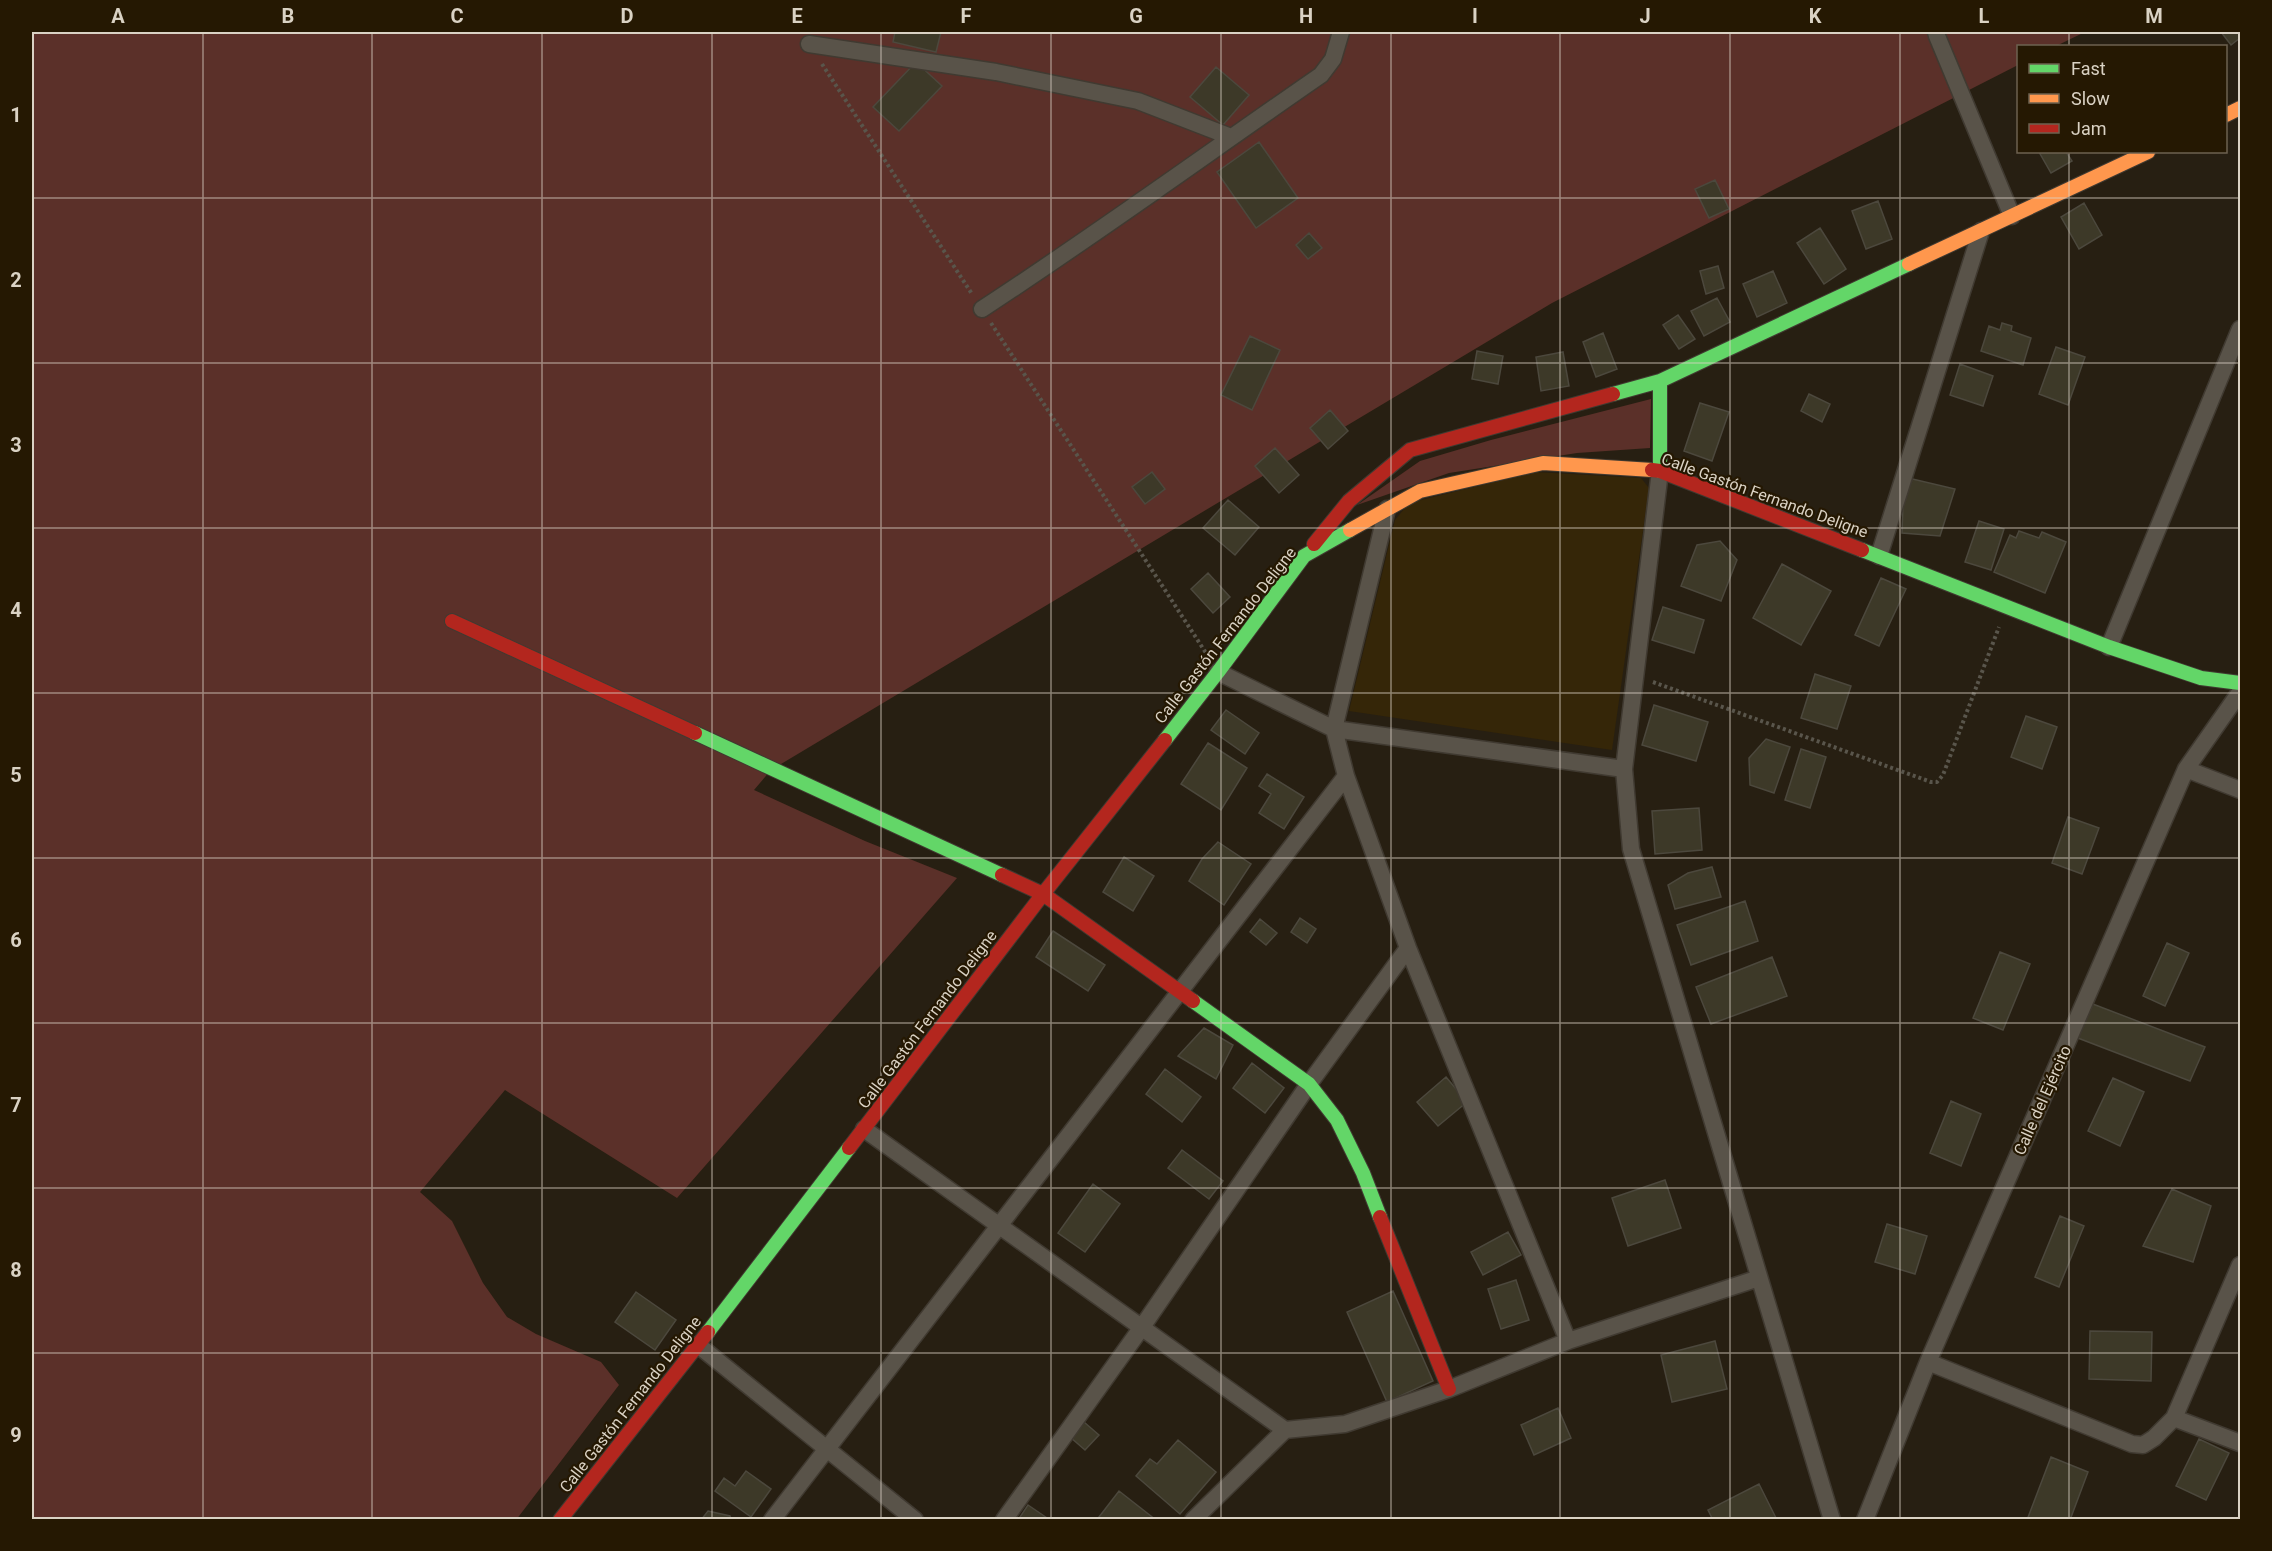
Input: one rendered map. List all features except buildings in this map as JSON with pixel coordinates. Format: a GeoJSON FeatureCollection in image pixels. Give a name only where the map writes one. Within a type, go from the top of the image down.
{"type":"FeatureCollection","features":[{"type":"Feature","properties":{"kind":"street"},"geometry":{"type":"LineString","coordinates":[[982,309],[1067,254],[1321,75],[1334,59],[1341,32]]}},
{"type":"Feature","properties":{"kind":"street"},"geometry":{"type":"LineString","coordinates":[[1936,32],[2012,216]]}},
{"type":"Feature","properties":{"kind":"street"},"geometry":{"type":"LineString","coordinates":[[809,44],[996,72],[1138,102],[1231,137]]}},
{"type":"Feature","properties":{"kind":"street"},"geometry":{"type":"LineString","coordinates":[[2227,115],[2241,108]]}},
{"type":"Feature","properties":{"kind":"street"},"geometry":{"type":"LineString","coordinates":[[1304,556],[1349,501],[1410,450],[1660,381],[2146,153]]}},
{"type":"Feature","properties":{"kind":"street"},"geometry":{"type":"LineString","coordinates":[[1879,556],[1981,231]]}},
{"type":"Feature","properties":{"kind":"street"},"geometry":{"type":"LineString","coordinates":[[2109,647],[2241,329]]}},
{"type":"Feature","properties":{"kind":"street"},"geometry":{"type":"LineString","coordinates":[[1660,381],[1660,471],[1624,769],[1631,849],[1832,1520]]}},
{"type":"Feature","properties":{"kind":"street","name":"Calle Gastón Fernando Deligne"},"geometry":{"type":"LineString","coordinates":[[560,1520],[698,1345],[1043,894],[1218,672],[1304,556],[1420,491],[1543,463],[1660,471],[2007,605],[2109,647],[2201,678],[2241,683]]}},
{"type":"Feature","properties":{"kind":"street"},"geometry":{"type":"LineString","coordinates":[[1388,509],[1334,729],[1346,776],[1408,948],[1568,1341]]}},
{"type":"Feature","properties":{"kind":"street"},"geometry":{"type":"LineString","coordinates":[[452,621],[1043,894],[1309,1084],[1337,1120],[1363,1173],[1449,1389]]}},
{"type":"Feature","properties":{"kind":"street"},"geometry":{"type":"LineString","coordinates":[[1218,672],[1334,729],[1624,769]]}},
{"type":"Feature","properties":{"kind":"street","name":"Calle del Ejército"},"geometry":{"type":"LineString","coordinates":[[1865,1520],[1928,1362],[2186,769],[2241,692]]}},
{"type":"Feature","properties":{"kind":"street"},"geometry":{"type":"LineString","coordinates":[[2186,769],[2241,790]]}},
{"type":"Feature","properties":{"kind":"street"},"geometry":{"type":"LineString","coordinates":[[772,1520],[1346,776]]}},
{"type":"Feature","properties":{"kind":"street"},"geometry":{"type":"LineString","coordinates":[[1004,1520],[1142,1328],[1309,1084],[1408,948]]}},
{"type":"Feature","properties":{"kind":"street"},"geometry":{"type":"LineString","coordinates":[[864,1129],[1285,1430]]}},
{"type":"Feature","properties":{"kind":"street"},"geometry":{"type":"LineString","coordinates":[[1928,1362],[2132,1444],[2143,1445],[2154,1438],[2174,1418],[2241,1265]]}},
{"type":"Feature","properties":{"kind":"street"},"geometry":{"type":"LineString","coordinates":[[1193,1520],[1285,1430],[1345,1424],[1449,1389],[1568,1341],[1759,1278]]}},
{"type":"Feature","properties":{"kind":"street"},"geometry":{"type":"LineString","coordinates":[[698,1345],[915,1520]]}},
{"type":"Feature","properties":{"kind":"street"},"geometry":{"type":"LineString","coordinates":[[2174,1418],[2241,1443]]}},
{"type":"Feature","properties":{"kind":"path"},"geometry":{"type":"LineString","coordinates":[[809,44],[1218,672]]}},
{"type":"Feature","properties":{"kind":"path"},"geometry":{"type":"LineString","coordinates":[[1635,676],[1930,782],[1937,782],[1943,775],[2007,605]]}},
{"type":"Feature","properties":{"kind":"shaded area"},"geometry":{"type":"Polygon","coordinates":[[[32,32],[2085,32],[2058,45],[2017,45],[2017,66],[1552,303],[771,770],[754,790],[865,841],[957,878],[677,1198],[505,1090],[420,1192],[452,1221],[483,1283],[507,1317],[536,1334],[601,1362],[619,1385],[516,1520],[32,1519],[32,32]]]}},
{"type":"Feature","properties":{"kind":"shaded area"},"geometry":{"type":"Polygon","coordinates":[[[1651,399],[1650,448],[1577,453],[1449,473],[1357,505],[1420,461],[1491,440],[1651,399]]]}},
{"type":"Feature","properties":{"kind":"shaded area"},"geometry":{"type":"Polygon","coordinates":[[[1535,472],[1641,478],[1649,488],[1612,750],[1349,711],[1395,520],[1409,503],[1535,472]]]}},
{"type":"Feature","properties":{"kind":"traffic: fast"},"geometry":{"type":"LineString","coordinates":[[1613,394],[1660,381],[1909,264]]}},
{"type":"Feature","properties":{"kind":"traffic: fast"},"geometry":{"type":"LineString","coordinates":[[1660,381],[1660,471]]}},
{"type":"Feature","properties":{"kind":"traffic: fast"},"geometry":{"type":"LineString","coordinates":[[1165,740],[1304,556],[1350,530]]}},
{"type":"Feature","properties":{"kind":"traffic: fast"},"geometry":{"type":"LineString","coordinates":[[1862,550],[2109,647],[2201,678],[2240,683]]}},
{"type":"Feature","properties":{"kind":"traffic: fast"},"geometry":{"type":"LineString","coordinates":[[695,733],[1002,875]]}},
{"type":"Feature","properties":{"kind":"traffic: fast"},"geometry":{"type":"LineString","coordinates":[[1193,1001],[1309,1084],[1337,1120],[1363,1173],[1380,1217]]}},
{"type":"Feature","properties":{"kind":"traffic: fast"},"geometry":{"type":"LineString","coordinates":[[708,1332],[849,1148]]}},
{"type":"Feature","properties":{"kind":"traffic: slow"},"geometry":{"type":"LineString","coordinates":[[2227,114],[2240,108]]}},
{"type":"Feature","properties":{"kind":"traffic: slow"},"geometry":{"type":"LineString","coordinates":[[1909,264],[2146,153]]}},
{"type":"Feature","properties":{"kind":"traffic: slow"},"geometry":{"type":"LineString","coordinates":[[1350,530],[1420,491],[1543,463],[1652,470]]}},
{"type":"Feature","properties":{"kind":"traffic: jam"},"geometry":{"type":"LineString","coordinates":[[1314,544],[1349,501],[1410,450],[1613,394]]}},
{"type":"Feature","properties":{"kind":"traffic: jam"},"geometry":{"type":"LineString","coordinates":[[1652,470],[1660,471],[1862,550]]}},
{"type":"Feature","properties":{"kind":"traffic: jam"},"geometry":{"type":"LineString","coordinates":[[452,621],[695,733]]}},
{"type":"Feature","properties":{"kind":"traffic: jam"},"geometry":{"type":"LineString","coordinates":[[849,1148],[1043,894],[1165,740]]}},
{"type":"Feature","properties":{"kind":"traffic: jam"},"geometry":{"type":"LineString","coordinates":[[1002,875],[1043,894],[1193,1001]]}},
{"type":"Feature","properties":{"kind":"traffic: jam"},"geometry":{"type":"LineString","coordinates":[[1380,1217],[1449,1389]]}},
{"type":"Feature","properties":{"kind":"traffic: jam"},"geometry":{"type":"LineString","coordinates":[[560,1520],[708,1332]]}}]}
